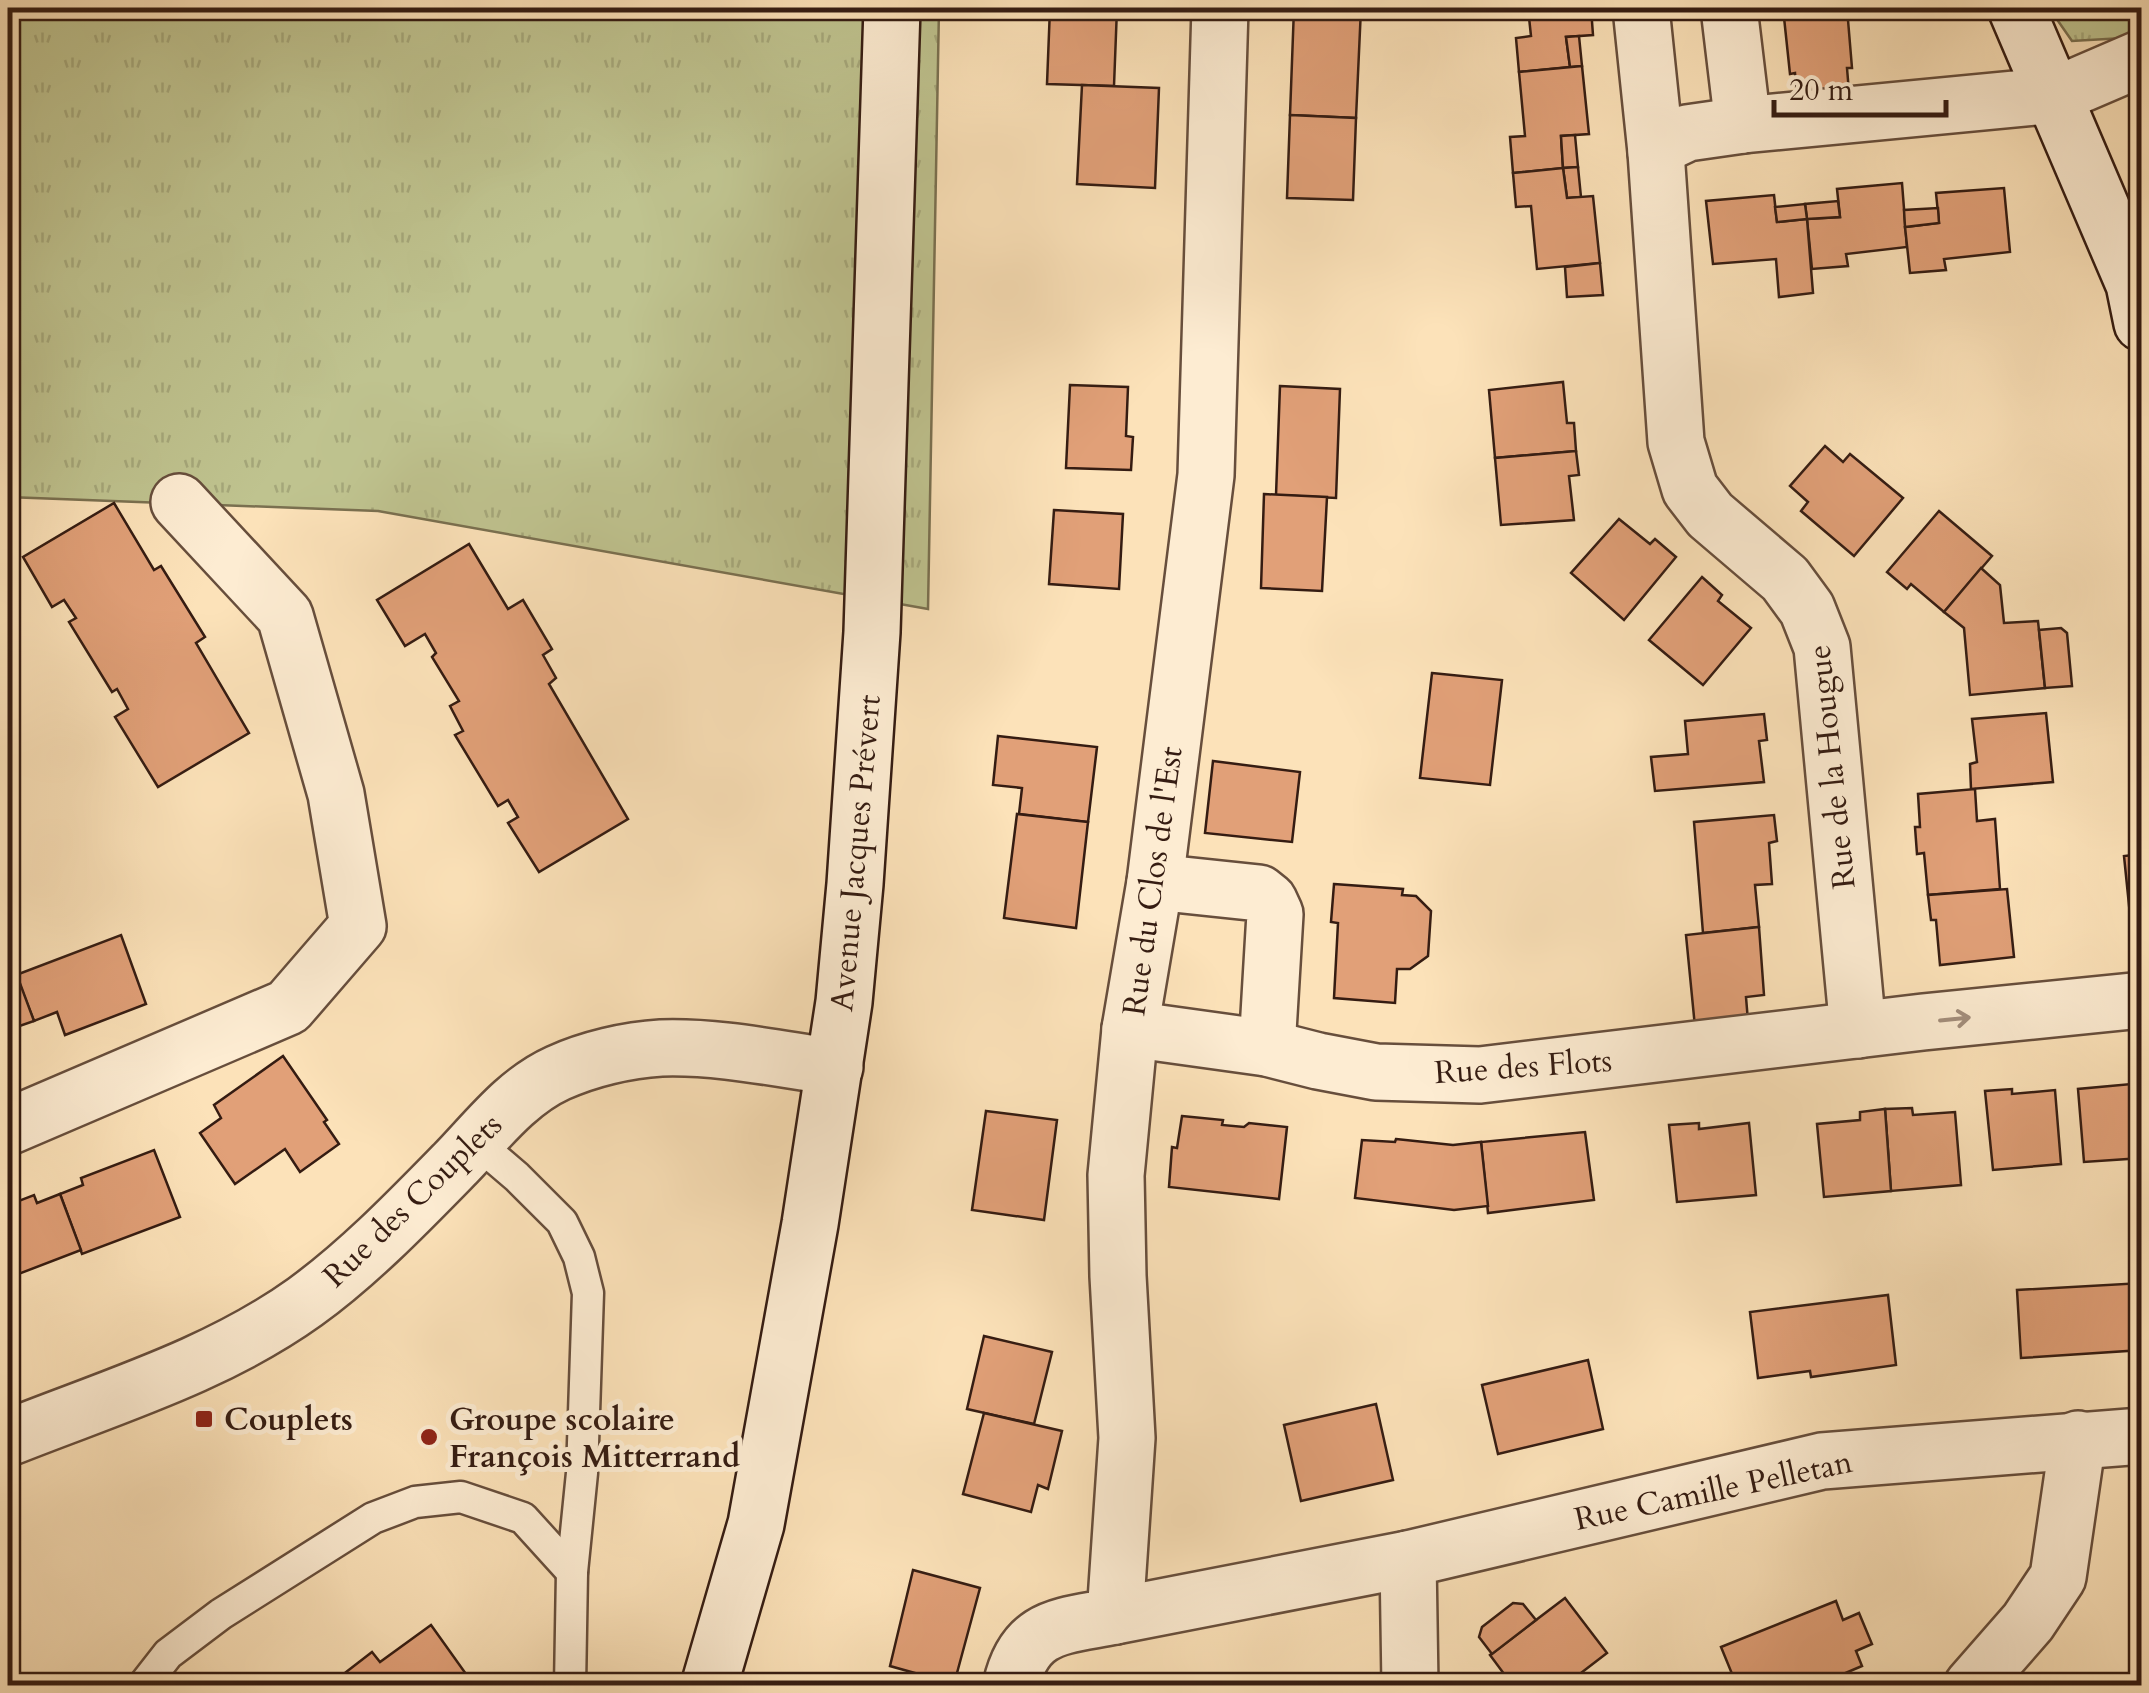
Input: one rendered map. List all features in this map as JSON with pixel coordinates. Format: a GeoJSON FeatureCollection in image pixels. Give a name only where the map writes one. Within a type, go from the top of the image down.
{"type":"FeatureCollection","features":[{"type":"Feature","properties":{"kind":"street","name":"Avenue Jacques Prévert"},"geometry":{"type":"LineString","coordinates":[[709,1686],[756,1524],[835,1067],[855,884],[872,632],[892,8]]}},
{"type":"Feature","properties":{"kind":"street","name":"Rue du Clos de l'Est"},"geometry":{"type":"LineString","coordinates":[[1115,1616],[1127,1438],[1116,1175],[1130,1029],[1155,882],[1206,474],[1220,8]]}},
{"type":"Feature","properties":{"kind":"street","name":"Rue de la Hougue"},"geometry":{"type":"LineString","coordinates":[[1641,8],[1656,152],[1676,442],[1690,489],[1710,516],[1785,579],[1808,609],[1822,647],[1858,1030]]}},
{"type":"Feature","properties":{"kind":"street"},"geometry":{"type":"LineString","coordinates":[[1729,8],[1743,125]]}},
{"type":"Feature","properties":{"kind":"street"},"geometry":{"type":"LineString","coordinates":[[2016,8],[2134,284],[2142,323]]}},
{"type":"Feature","properties":{"kind":"street"},"geometry":{"type":"LineString","coordinates":[[1656,152],[1688,134],[1743,125],[2056,95],[2142,58]]}},
{"type":"Feature","properties":{"kind":"street"},"geometry":{"type":"LineString","coordinates":[[8,1127],[288,1007],[358,926],[336,794],[285,616],[179,502]]}},
{"type":"Feature","properties":{"kind":"street"},"geometry":{"type":"LineString","coordinates":[[1155,882],[1259,893],[1270,901],[1275,914],[1267,1048]]}},
{"type":"Feature","properties":{"kind":"street"},"geometry":{"type":"LineString","coordinates":[[1858,1030],[2142,1000]]}},
{"type":"Feature","properties":{"kind":"street","name":"Rue des Flots"},"geometry":{"type":"LineString","coordinates":[[1130,1029],[1267,1048],[1376,1072],[1480,1074],[1858,1030]]}},
{"type":"Feature","properties":{"kind":"street","name":"Rue des Couplets"},"geometry":{"type":"LineString","coordinates":[[8,1438],[186,1368],[241,1341],[305,1302],[431,1189],[513,1103],[556,1074],[597,1059],[658,1048],[713,1049],[835,1067]]}},
{"type":"Feature","properties":{"kind":"street","name":"Rue Camille Pelletan"},"geometry":{"type":"LineString","coordinates":[[1115,1616],[1408,1559],[1822,1462],[2142,1436]]}},
{"type":"Feature","properties":{"kind":"street"},"geometry":{"type":"LineString","coordinates":[[1972,1686],[2028,1622],[2058,1578],[2078,1439]]}},
{"type":"Feature","properties":{"kind":"street"},"geometry":{"type":"LineString","coordinates":[[1408,1559],[1410,1686]]}},
{"type":"Feature","properties":{"kind":"street"},"geometry":{"type":"LineString","coordinates":[[1011,1686],[1016,1660],[1032,1640],[1056,1628],[1115,1616]]}},
{"type":"Feature","properties":{"kind":"lane"},"geometry":{"type":"LineString","coordinates":[[476,1142],[562,1222],[580,1257],[588,1292],[582,1473],[572,1572],[570,1686]]}},
{"type":"Feature","properties":{"kind":"lane"},"geometry":{"type":"LineString","coordinates":[[143,1686],[168,1654],[222,1614],[373,1518],[415,1502],[461,1497],[523,1518],[572,1572]]}},
{"type":"Feature","properties":{"kind":"green space"},"geometry":{"type":"Polygon","coordinates":[[[8,8],[939,8],[928,609],[378,511],[8,497],[8,8]]]}},
{"type":"Feature","properties":{"kind":"green space"},"geometry":{"type":"Polygon","coordinates":[[[2049,8],[2141,8],[2141,37],[2072,41],[2049,8]]]}},
{"type":"Feature","properties":{"kind":"building"},"geometry":{"type":"Polygon","coordinates":[[[1050,8],[1117,8],[1114,86],[1047,84],[1050,8]]]}},
{"type":"Feature","properties":{"kind":"building"},"geometry":{"type":"Polygon","coordinates":[[[1294,8],[1361,8],[1356,118],[1290,115],[1294,8]]]}},
{"type":"Feature","properties":{"kind":"building"},"geometry":{"type":"Polygon","coordinates":[[[1528,8],[1591,8],[1593,35],[1566,37],[1570,67],[1519,72],[1516,38],[1531,36],[1528,8]]]}},
{"type":"Feature","properties":{"kind":"building"},"geometry":{"type":"Polygon","coordinates":[[[1783,8],[1847,8],[1852,68],[1847,68],[1849,92],[1797,98],[1795,73],[1790,74],[1783,8]]]}},
{"type":"Feature","properties":{"kind":"building"},"geometry":{"type":"Polygon","coordinates":[[[1579,36],[1582,66],[1570,67],[1566,37],[1579,36]]]}},
{"type":"Feature","properties":{"kind":"building"},"geometry":{"type":"Polygon","coordinates":[[[1582,66],[1589,134],[1561,136],[1563,168],[1513,173],[1510,137],[1525,136],[1519,72],[1582,66]]]}},
{"type":"Feature","properties":{"kind":"building"},"geometry":{"type":"Polygon","coordinates":[[[1082,85],[1159,88],[1155,188],[1077,184],[1082,85]]]}},
{"type":"Feature","properties":{"kind":"building"},"geometry":{"type":"Polygon","coordinates":[[[1290,115],[1356,118],[1353,200],[1287,198],[1290,115]]]}},
{"type":"Feature","properties":{"kind":"building"},"geometry":{"type":"Polygon","coordinates":[[[1575,135],[1578,167],[1563,168],[1561,136],[1575,135]]]}},
{"type":"Feature","properties":{"kind":"building"},"geometry":{"type":"Polygon","coordinates":[[[1578,167],[1581,197],[1567,198],[1563,168],[1578,167]]]}},
{"type":"Feature","properties":{"kind":"building"},"geometry":{"type":"Polygon","coordinates":[[[1563,168],[1567,198],[1593,196],[1600,263],[1537,269],[1531,206],[1516,207],[1513,173],[1563,168]]]}},
{"type":"Feature","properties":{"kind":"building"},"geometry":{"type":"Polygon","coordinates":[[[1902,183],[1907,247],[1846,254],[1848,266],[1812,269],[1807,219],[1840,217],[1837,189],[1902,183]]]}},
{"type":"Feature","properties":{"kind":"building"},"geometry":{"type":"Polygon","coordinates":[[[2004,188],[2010,252],[1944,259],[1946,270],[1910,273],[1905,227],[1939,223],[1936,193],[2004,188]]]}},
{"type":"Feature","properties":{"kind":"building"},"geometry":{"type":"Polygon","coordinates":[[[1774,195],[1777,222],[1807,219],[1813,293],[1779,297],[1776,259],[1713,264],[1706,201],[1774,195]]]}},
{"type":"Feature","properties":{"kind":"building"},"geometry":{"type":"Polygon","coordinates":[[[1838,201],[1840,217],[1807,219],[1805,204],[1838,201]]]}},
{"type":"Feature","properties":{"kind":"building"},"geometry":{"type":"Polygon","coordinates":[[[1805,204],[1807,219],[1777,222],[1775,207],[1805,204]]]}},
{"type":"Feature","properties":{"kind":"building"},"geometry":{"type":"Polygon","coordinates":[[[1938,208],[1939,223],[1905,227],[1904,210],[1938,208]]]}},
{"type":"Feature","properties":{"kind":"building"},"geometry":{"type":"Polygon","coordinates":[[[1600,263],[1603,295],[1567,297],[1565,267],[1600,263]]]}},
{"type":"Feature","properties":{"kind":"building"},"geometry":{"type":"Polygon","coordinates":[[[1563,382],[1567,423],[1574,423],[1576,451],[1495,458],[1489,390],[1563,382]]]}},
{"type":"Feature","properties":{"kind":"building"},"geometry":{"type":"Polygon","coordinates":[[[1070,385],[1128,387],[1126,436],[1133,437],[1131,470],[1066,468],[1070,385]]]}},
{"type":"Feature","properties":{"kind":"building"},"geometry":{"type":"Polygon","coordinates":[[[1280,386],[1340,389],[1336,498],[1276,495],[1280,386]]]}},
{"type":"Feature","properties":{"kind":"building"},"geometry":{"type":"Polygon","coordinates":[[[1825,446],[1843,462],[1850,454],[1903,498],[1854,556],[1801,511],[1808,502],[1790,486],[1825,446]]]}},
{"type":"Feature","properties":{"kind":"building"},"geometry":{"type":"Polygon","coordinates":[[[1576,451],[1579,475],[1569,476],[1574,520],[1501,525],[1495,458],[1576,451]]]}},
{"type":"Feature","properties":{"kind":"building"},"geometry":{"type":"Polygon","coordinates":[[[1264,494],[1327,497],[1322,591],[1261,588],[1264,494]]]}},
{"type":"Feature","properties":{"kind":"building"},"geometry":{"type":"Polygon","coordinates":[[[114,503],[154,570],[161,566],[205,637],[196,643],[249,733],[158,787],[115,717],[128,709],[117,689],[112,692],[69,622],[76,618],[64,600],[52,607],[23,557],[114,503]]]}},
{"type":"Feature","properties":{"kind":"building"},"geometry":{"type":"Polygon","coordinates":[[[1054,510],[1123,514],[1119,589],[1049,584],[1054,510]]]}},
{"type":"Feature","properties":{"kind":"building"},"geometry":{"type":"Polygon","coordinates":[[[1939,511],[1992,556],[1944,612],[1911,584],[1907,589],[1887,572],[1939,511]]]}},
{"type":"Feature","properties":{"kind":"building"},"geometry":{"type":"Polygon","coordinates":[[[1619,519],[1650,544],[1655,539],[1676,557],[1624,620],[1571,573],[1619,519]]]}},
{"type":"Feature","properties":{"kind":"building"},"geometry":{"type":"Polygon","coordinates":[[[469,544],[508,609],[523,600],[552,649],[543,655],[556,678],[549,684],[628,819],[539,872],[508,823],[518,817],[508,800],[498,806],[455,735],[463,731],[450,706],[459,701],[432,657],[436,653],[425,634],[405,646],[377,600],[469,544]]]}},
{"type":"Feature","properties":{"kind":"building"},"geometry":{"type":"Polygon","coordinates":[[[1981,568],[2000,585],[2004,623],[2038,621],[2045,688],[1970,695],[1964,628],[1944,612],[1981,568]]]}},
{"type":"Feature","properties":{"kind":"building"},"geometry":{"type":"Polygon","coordinates":[[[1702,577],[1722,595],[1718,601],[1751,628],[1703,685],[1649,640],[1702,577]]]}},
{"type":"Feature","properties":{"kind":"building"},"geometry":{"type":"Polygon","coordinates":[[[2061,628],[2067,633],[2072,686],[2045,688],[2039,630],[2061,628]]]}},
{"type":"Feature","properties":{"kind":"building"},"geometry":{"type":"Polygon","coordinates":[[[1432,673],[1502,680],[1490,785],[1420,778],[1432,673]]]}},
{"type":"Feature","properties":{"kind":"building"},"geometry":{"type":"Polygon","coordinates":[[[2046,713],[2053,782],[1971,789],[1970,764],[1977,762],[1972,719],[2046,713]]]}},
{"type":"Feature","properties":{"kind":"building"},"geometry":{"type":"Polygon","coordinates":[[[1764,714],[1767,740],[1759,741],[1764,782],[1655,791],[1651,757],[1688,754],[1685,721],[1764,714]]]}},
{"type":"Feature","properties":{"kind":"building"},"geometry":{"type":"Polygon","coordinates":[[[998,736],[1097,747],[1088,822],[1019,814],[1022,788],[993,785],[998,736]]]}},
{"type":"Feature","properties":{"kind":"building"},"geometry":{"type":"Polygon","coordinates":[[[1213,761],[1300,772],[1292,842],[1205,833],[1213,761]]]}},
{"type":"Feature","properties":{"kind":"building"},"geometry":{"type":"Polygon","coordinates":[[[1975,789],[1977,821],[1995,819],[2000,889],[1928,895],[1924,853],[1917,854],[1918,794],[1975,789]]]}},
{"type":"Feature","properties":{"kind":"building"},"geometry":{"type":"Polygon","coordinates":[[[1017,814],[1088,822],[1076,928],[1004,918],[1017,814]]]}},
{"type":"Feature","properties":{"kind":"building"},"geometry":{"type":"Polygon","coordinates":[[[1774,815],[1777,841],[1769,843],[1772,884],[1755,885],[1759,927],[1703,933],[1694,822],[1774,815]]]}},
{"type":"Feature","properties":{"kind":"building"},"geometry":{"type":"Polygon","coordinates":[[[2142,854],[2142,924],[2131,925],[2124,856],[2142,854]]]}},
{"type":"Feature","properties":{"kind":"building"},"geometry":{"type":"Polygon","coordinates":[[[1334,884],[1403,889],[1402,895],[1416,896],[1431,911],[1428,956],[1410,969],[1397,969],[1395,1003],[1334,998],[1338,923],[1331,922],[1334,884]]]}},
{"type":"Feature","properties":{"kind":"building"},"geometry":{"type":"Polygon","coordinates":[[[2007,889],[2014,957],[1940,965],[1936,920],[1931,920],[1928,895],[2007,889]]]}},
{"type":"Feature","properties":{"kind":"building"},"geometry":{"type":"Polygon","coordinates":[[[1759,927],[1764,995],[1746,997],[1748,1021],[1695,1027],[1686,935],[1759,927]]]}},
{"type":"Feature","properties":{"kind":"building"},"geometry":{"type":"Polygon","coordinates":[[[121,935],[146,1004],[65,1035],[57,1012],[34,1021],[16,975],[121,935]]]}},
{"type":"Feature","properties":{"kind":"building"},"geometry":{"type":"Polygon","coordinates":[[[8,951],[34,1021],[8,1030],[8,951]]]}},
{"type":"Feature","properties":{"kind":"building"},"geometry":{"type":"Polygon","coordinates":[[[283,1056],[339,1144],[300,1172],[285,1149],[235,1184],[200,1133],[221,1118],[214,1105],[283,1056]]]}},
{"type":"Feature","properties":{"kind":"building"},"geometry":{"type":"Polygon","coordinates":[[[2142,1083],[2142,1158],[2084,1162],[2078,1089],[2142,1083]]]}},
{"type":"Feature","properties":{"kind":"building"},"geometry":{"type":"Polygon","coordinates":[[[2012,1089],[2012,1094],[2055,1090],[2061,1164],[1993,1170],[1985,1091],[2012,1089]]]}},
{"type":"Feature","properties":{"kind":"building"},"geometry":{"type":"Polygon","coordinates":[[[1912,1108],[1913,1115],[1955,1112],[1961,1185],[1891,1191],[1885,1109],[1912,1108]]]}},
{"type":"Feature","properties":{"kind":"building"},"geometry":{"type":"Polygon","coordinates":[[[1885,1109],[1891,1191],[1824,1197],[1817,1124],[1860,1120],[1860,1112],[1885,1109]]]}},
{"type":"Feature","properties":{"kind":"building"},"geometry":{"type":"Polygon","coordinates":[[[986,1111],[1057,1120],[1044,1220],[972,1210],[986,1111]]]}},
{"type":"Feature","properties":{"kind":"building"},"geometry":{"type":"Polygon","coordinates":[[[1182,1116],[1223,1120],[1222,1125],[1287,1127],[1279,1199],[1169,1187],[1172,1147],[1177,1148],[1182,1116]]]}},
{"type":"Feature","properties":{"kind":"building"},"geometry":{"type":"Polygon","coordinates":[[[1699,1123],[1699,1129],[1749,1123],[1756,1195],[1677,1202],[1669,1125],[1699,1123]]]}},
{"type":"Feature","properties":{"kind":"building"},"geometry":{"type":"Polygon","coordinates":[[[1585,1132],[1594,1200],[1488,1213],[1481,1142],[1585,1132]]]}},
{"type":"Feature","properties":{"kind":"building"},"geometry":{"type":"Polygon","coordinates":[[[1362,1140],[1453,1145],[1481,1142],[1488,1206],[1454,1210],[1355,1198],[1362,1140]]]}},
{"type":"Feature","properties":{"kind":"building"},"geometry":{"type":"Polygon","coordinates":[[[154,1150],[180,1217],[82,1254],[60,1194],[83,1185],[81,1178],[154,1150]]]}},
{"type":"Feature","properties":{"kind":"building"},"geometry":{"type":"Polygon","coordinates":[[[60,1194],[81,1250],[8,1278],[8,1205],[34,1195],[37,1203],[60,1194]]]}},
{"type":"Feature","properties":{"kind":"building"},"geometry":{"type":"Polygon","coordinates":[[[2142,1283],[2142,1350],[2021,1358],[2017,1290],[2142,1283]]]}},
{"type":"Feature","properties":{"kind":"building"},"geometry":{"type":"Polygon","coordinates":[[[1888,1295],[1896,1365],[1811,1377],[1810,1371],[1758,1378],[1750,1312],[1888,1295]]]}},
{"type":"Feature","properties":{"kind":"building"},"geometry":{"type":"Polygon","coordinates":[[[984,1336],[1052,1352],[1034,1424],[967,1409],[984,1336]]]}},
{"type":"Feature","properties":{"kind":"building"},"geometry":{"type":"Polygon","coordinates":[[[1588,1360],[1603,1429],[1498,1454],[1482,1385],[1588,1360]]]}},
{"type":"Feature","properties":{"kind":"building"},"geometry":{"type":"Polygon","coordinates":[[[1376,1404],[1393,1480],[1301,1501],[1284,1425],[1376,1404]]]}},
{"type":"Feature","properties":{"kind":"building"},"geometry":{"type":"Polygon","coordinates":[[[984,1413],[1062,1431],[1048,1489],[1038,1485],[1031,1512],[963,1494],[984,1413]]]}},
{"type":"Feature","properties":{"kind":"building"},"geometry":{"type":"Polygon","coordinates":[[[913,1570],[980,1588],[954,1684],[890,1666],[913,1570]]]}},
{"type":"Feature","properties":{"kind":"building"},"geometry":{"type":"Polygon","coordinates":[[[1565,1598],[1607,1653],[1564,1686],[1513,1686],[1490,1655],[1565,1598]]]}},
{"type":"Feature","properties":{"kind":"building"},"geometry":{"type":"Polygon","coordinates":[[[1836,1601],[1843,1620],[1859,1613],[1872,1644],[1856,1651],[1862,1666],[1815,1686],[1737,1686],[1721,1647],[1836,1601]]]}},
{"type":"Feature","properties":{"kind":"building"},"geometry":{"type":"Polygon","coordinates":[[[1513,1603],[1523,1604],[1536,1620],[1492,1654],[1479,1637],[1482,1627],[1513,1603]]]}},
{"type":"Feature","properties":{"kind":"building"},"geometry":{"type":"Polygon","coordinates":[[[431,1625],[471,1681],[465,1686],[328,1686],[372,1652],[380,1662],[431,1625]]]}},
{"type":"Feature","properties":{"kind":"place","name":"Couplets"},"geometry":{"type":"Point","coordinates":[204,1419]}},
{"type":"Feature","properties":{"kind":"place","name":"Groupe scolaire François Mitterrand"},"geometry":{"type":"Point","coordinates":[429,1437]}}]}
